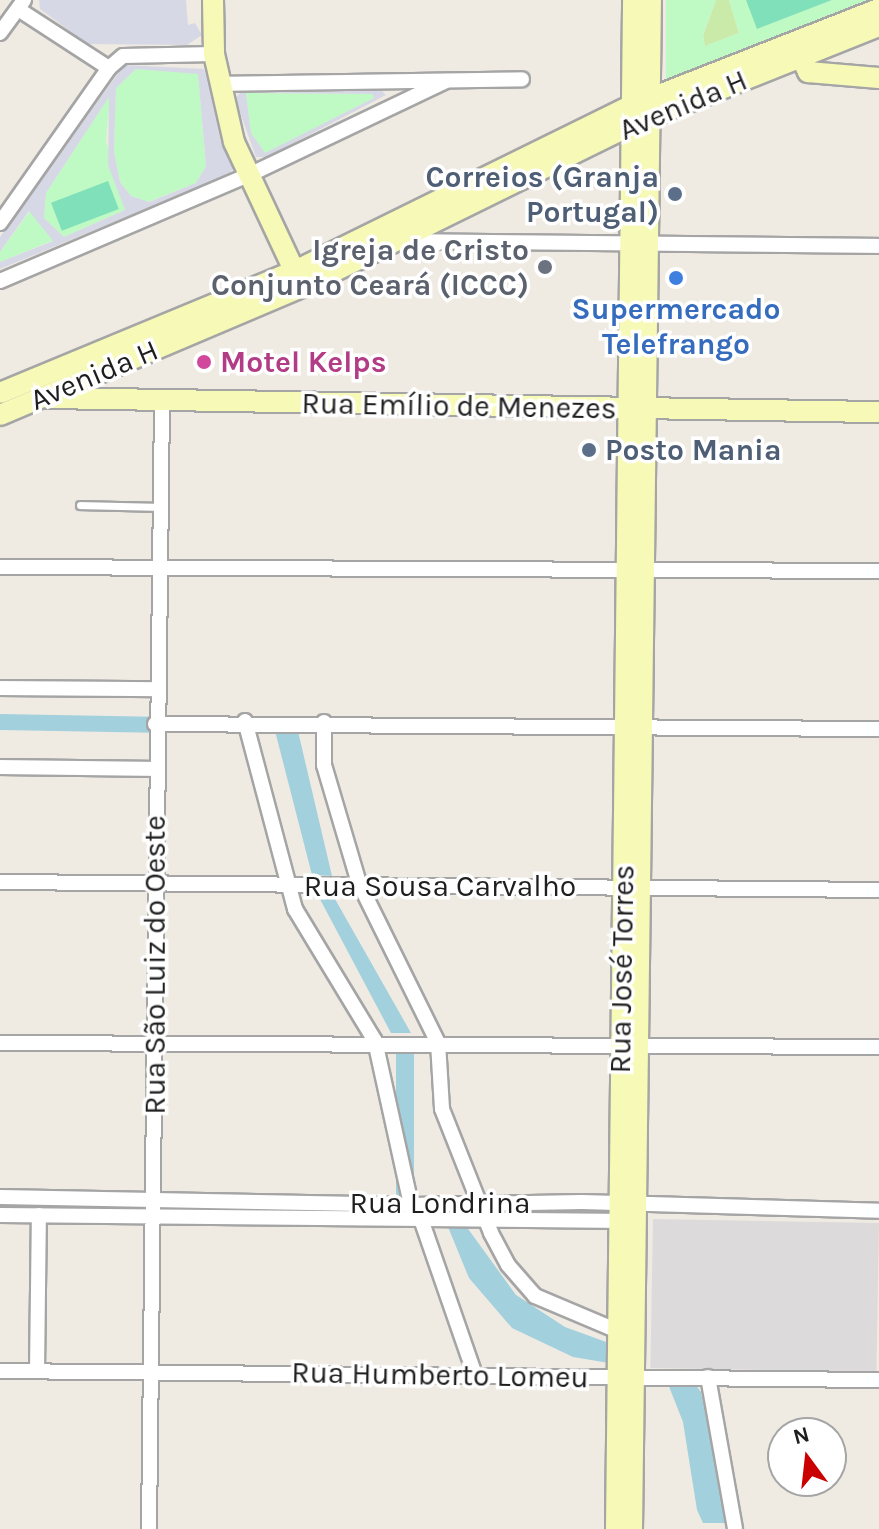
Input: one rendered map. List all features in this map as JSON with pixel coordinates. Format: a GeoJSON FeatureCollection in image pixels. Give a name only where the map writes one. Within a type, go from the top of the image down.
{"type":"FeatureCollection","features":[{"type":"Feature","properties":{"kind":"street"},"geometry":{"type":"LineString","coordinates":[[213,0],[214,54],[219,84],[249,175],[299,279]]}},
{"type":"Feature","properties":{"kind":"street"},"geometry":{"type":"LineString","coordinates":[[633,0],[640,112]]}},
{"type":"Feature","properties":{"kind":"street"},"geometry":{"type":"LineString","coordinates":[[640,112],[651,0]]}},
{"type":"Feature","properties":{"kind":"street"},"geometry":{"type":"LineString","coordinates":[[0,33],[21,5],[109,68]]}},
{"type":"Feature","properties":{"kind":"street"},"geometry":{"type":"LineString","coordinates":[[797,49],[879,9]]}},
{"type":"Feature","properties":{"kind":"street"},"geometry":{"type":"LineString","coordinates":[[797,49],[879,26]]}},
{"type":"Feature","properties":{"kind":"street"},"geometry":{"type":"LineString","coordinates":[[797,49],[808,72],[879,78]]}},
{"type":"Feature","properties":{"kind":"street","name":"Avenida H"},"geometry":{"type":"LineString","coordinates":[[0,415],[299,279],[640,112],[797,49]]}},
{"type":"Feature","properties":{"kind":"street"},"geometry":{"type":"LineString","coordinates":[[0,223],[109,68],[123,56],[214,54]]}},
{"type":"Feature","properties":{"kind":"street"},"geometry":{"type":"LineString","coordinates":[[219,84],[522,79]]}},
{"type":"Feature","properties":{"kind":"street"},"geometry":{"type":"LineString","coordinates":[[0,281],[249,175],[446,81]]}},
{"type":"Feature","properties":{"kind":"street","name":"Avenida H"},"geometry":{"type":"LineString","coordinates":[[0,393],[399,241],[640,112]]}},
{"type":"Feature","properties":{"kind":"street","name":"Rua José Torres"},"geometry":{"type":"LineString","coordinates":[[616,1529],[624,1378],[630,1046],[640,112]]}},
{"type":"Feature","properties":{"kind":"street"},"geometry":{"type":"LineString","coordinates":[[399,241],[879,246]]}},
{"type":"Feature","properties":{"kind":"street","name":"Rua Emílio de Menezes"},"geometry":{"type":"LineString","coordinates":[[40,398],[879,412]]}},
{"type":"Feature","properties":{"kind":"street","name":"Rua São Luiz do Oeste"},"geometry":{"type":"LineString","coordinates":[[149,1529],[157,882],[155,724],[162,402]]}},
{"type":"Feature","properties":{"kind":"street"},"geometry":{"type":"LineString","coordinates":[[0,567],[879,571]]}},
{"type":"Feature","properties":{"kind":"street"},"geometry":{"type":"LineString","coordinates":[[0,688],[158,689]]}},
{"type":"Feature","properties":{"kind":"street"},"geometry":{"type":"LineString","coordinates":[[155,724],[245,721],[633,729],[879,729]]}},
{"type":"Feature","properties":{"kind":"street"},"geometry":{"type":"LineString","coordinates":[[245,721],[287,884],[310,939],[375,1041],[411,1205],[422,1222],[475,1375]]}},
{"type":"Feature","properties":{"kind":"street"},"geometry":{"type":"LineString","coordinates":[[324,722],[324,765],[359,883],[438,1043],[442,1109],[508,1265],[535,1296],[618,1331]]}},
{"type":"Feature","properties":{"kind":"street"},"geometry":{"type":"LineString","coordinates":[[0,767],[155,769]]}},
{"type":"Feature","properties":{"kind":"street","name":"Rua Sousa Carvalho"},"geometry":{"type":"LineString","coordinates":[[0,882],[879,890]]}},
{"type":"Feature","properties":{"kind":"street"},"geometry":{"type":"LineString","coordinates":[[0,1043],[155,1045],[375,1041],[879,1047]]}},
{"type":"Feature","properties":{"kind":"street","name":"Rua Londrina"},"geometry":{"type":"LineString","coordinates":[[0,1197],[411,1205],[482,1203],[626,1212],[879,1211]]}},
{"type":"Feature","properties":{"kind":"street","name":"Rua José Torres"},"geometry":{"type":"LineString","coordinates":[[626,1212],[618,1331],[624,1378],[632,1529]]}},
{"type":"Feature","properties":{"kind":"street","name":"Rua Londrina"},"geometry":{"type":"LineString","coordinates":[[0,1215],[488,1223],[626,1212]]}},
{"type":"Feature","properties":{"kind":"street"},"geometry":{"type":"LineString","coordinates":[[37,1371],[39,1215]]}},
{"type":"Feature","properties":{"kind":"street","name":"Rua Humberto Lomeu"},"geometry":{"type":"LineString","coordinates":[[0,1371],[879,1380]]}},
{"type":"Feature","properties":{"kind":"street"},"geometry":{"type":"LineString","coordinates":[[708,1377],[735,1529]]}},
{"type":"Feature","properties":{"kind":"lane"},"geometry":{"type":"LineString","coordinates":[[80,505],[160,507]]}},
{"type":"Feature","properties":{"kind":"shaded area"},"geometry":{"type":"Polygon","coordinates":[[[39,0],[186,0],[188,25],[195,23],[202,35],[187,45],[87,44],[40,9],[39,0]]]}},
{"type":"Feature","properties":{"kind":"shaded area"},"geometry":{"type":"Polygon","coordinates":[[[124,65],[204,69],[235,167],[228,175],[0,269],[0,262],[53,241],[29,211],[0,252],[0,237],[124,65]],[[136,69],[116,88],[114,151],[120,182],[131,196],[149,202],[196,183],[206,166],[198,74],[136,69]],[[109,97],[46,193],[44,218],[64,237],[125,210],[108,165],[109,97]]]}},
{"type":"Feature","properties":{"kind":"shaded area"},"geometry":{"type":"Polygon","coordinates":[[[243,89],[381,90],[386,95],[267,157],[256,157],[235,99],[243,89]],[[246,93],[251,133],[265,153],[374,98],[372,94],[246,93]]]}},
{"type":"Feature","properties":{"kind":"shaded area"},"geometry":{"type":"Polygon","coordinates":[[[653,1219],[879,1223],[876,1372],[650,1368],[653,1219]]]}},
{"type":"Feature","properties":{"kind":"green space"},"geometry":{"type":"Polygon","coordinates":[[[666,0],[716,0],[703,35],[705,46],[739,33],[729,0],[746,0],[758,28],[832,0],[879,0],[676,83],[666,80],[666,0]]]}},
{"type":"Feature","properties":{"kind":"green space"},"geometry":{"type":"Polygon","coordinates":[[[716,0],[729,0],[739,33],[705,46],[703,36],[716,0]]]}},
{"type":"Feature","properties":{"kind":"green space"},"geometry":{"type":"Polygon","coordinates":[[[746,0],[832,0],[757,29],[746,0]]]}},
{"type":"Feature","properties":{"kind":"green space"},"geometry":{"type":"Polygon","coordinates":[[[136,69],[198,73],[206,166],[196,183],[148,202],[131,196],[120,182],[114,151],[116,88],[136,69]]]}},
{"type":"Feature","properties":{"kind":"green space"},"geometry":{"type":"Polygon","coordinates":[[[246,93],[373,94],[374,98],[265,154],[251,133],[246,93]]]}},
{"type":"Feature","properties":{"kind":"green space"},"geometry":{"type":"Polygon","coordinates":[[[110,95],[106,141],[125,210],[64,237],[44,218],[46,193],[110,95]]]}},
{"type":"Feature","properties":{"kind":"green space"},"geometry":{"type":"Polygon","coordinates":[[[108,181],[119,209],[62,231],[51,203],[108,181]]]}},
{"type":"Feature","properties":{"kind":"green space"},"geometry":{"type":"Polygon","coordinates":[[[30,211],[54,240],[0,262],[0,252],[30,211]]]}},
{"type":"Feature","properties":{"kind":"water"},"geometry":{"type":"Polygon","coordinates":[[[0,714],[153,717],[153,733],[0,730],[0,714]]]}},
{"type":"Feature","properties":{"kind":"water"},"geometry":{"type":"Polygon","coordinates":[[[274,727],[297,727],[332,876],[312,875],[274,727]]]}},
{"type":"Feature","properties":{"kind":"water"},"geometry":{"type":"Polygon","coordinates":[[[313,886],[334,887],[335,899],[411,1033],[391,1033],[313,886]]]}},
{"type":"Feature","properties":{"kind":"water"},"geometry":{"type":"Polygon","coordinates":[[[396,1044],[414,1044],[414,1202],[396,1202],[396,1044]]]}},
{"type":"Feature","properties":{"kind":"water"},"geometry":{"type":"Polygon","coordinates":[[[466,1226],[516,1295],[565,1327],[609,1343],[609,1363],[573,1357],[512,1328],[469,1278],[448,1227],[466,1226]]]}},
{"type":"Feature","properties":{"kind":"water"},"geometry":{"type":"Polygon","coordinates":[[[666,1379],[691,1379],[701,1392],[727,1523],[703,1523],[697,1510],[683,1422],[666,1379]]]}},
{"type":"Feature","properties":{"kind":"place","name":"Correios (Granja Portugal)"},"geometry":{"type":"Point","coordinates":[675,194]}},
{"type":"Feature","properties":{"kind":"place","name":"Igreja de Cristo Conjunto Ceará (ICCC)"},"geometry":{"type":"Point","coordinates":[545,267]}},
{"type":"Feature","properties":{"kind":"place","name":"Supermercado Telefrango"},"geometry":{"type":"Point","coordinates":[676,278]}},
{"type":"Feature","properties":{"kind":"place","name":"Motel Kelps"},"geometry":{"type":"Point","coordinates":[204,362]}},
{"type":"Feature","properties":{"kind":"place","name":"Posto Mania"},"geometry":{"type":"Point","coordinates":[589,450]}}]}
